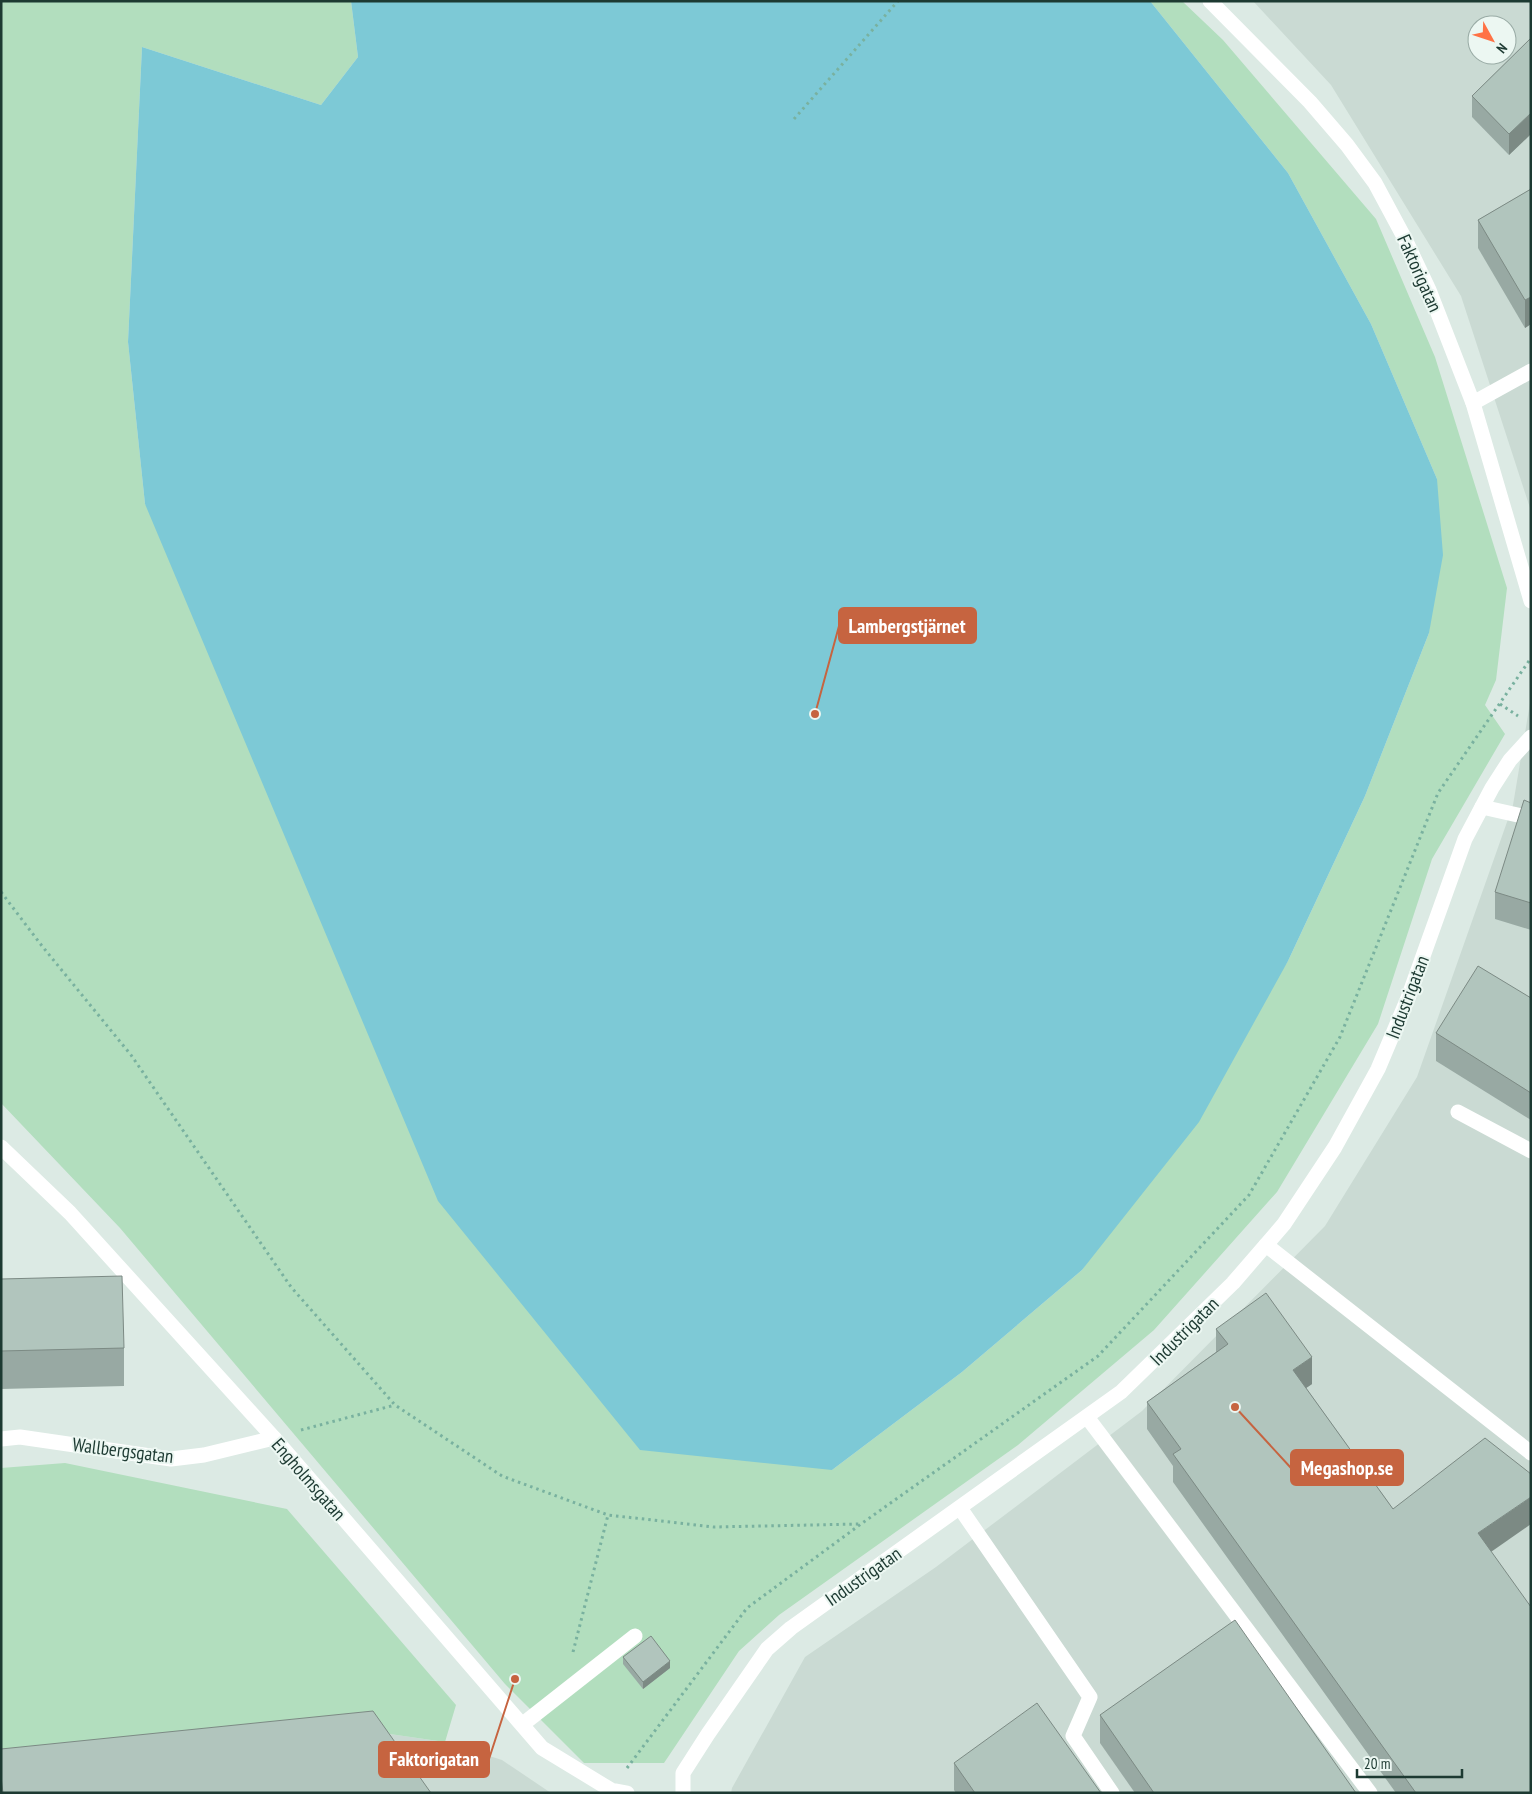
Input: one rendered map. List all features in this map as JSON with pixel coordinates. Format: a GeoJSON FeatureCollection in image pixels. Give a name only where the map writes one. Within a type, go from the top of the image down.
{"type":"FeatureCollection","features":[{"type":"Feature","properties":{"kind":"street","name":"Faktorigatan"},"geometry":{"type":"LineString","coordinates":[[1210,1],[1310,102],[1347,145],[1375,183],[1404,237],[1429,290],[1473,403],[1531,601]]}},
{"type":"Feature","properties":{"kind":"street"},"geometry":{"type":"LineString","coordinates":[[1473,403],[1531,371]]}},
{"type":"Feature","properties":{"kind":"street","name":"Industrigatan"},"geometry":{"type":"LineString","coordinates":[[683,1793],[683,1773],[742,1682],[767,1649],[791,1628],[1121,1392],[1173,1344],[1233,1283],[1284,1224],[1334,1147],[1378,1069],[1408,998],[1465,839],[1510,760],[1531,737]]}},
{"type":"Feature","properties":{"kind":"street"},"geometry":{"type":"LineString","coordinates":[[1482,807],[1531,818]]}},
{"type":"Feature","properties":{"kind":"street"},"geometry":{"type":"LineString","coordinates":[[1458,1112],[1531,1151]]}},
{"type":"Feature","properties":{"kind":"street","name":"Engholmsgatan"},"geometry":{"type":"LineString","coordinates":[[1,1147],[70,1213],[274,1438],[542,1748],[611,1790],[627,1793]]}},
{"type":"Feature","properties":{"kind":"street"},"geometry":{"type":"LineString","coordinates":[[1266,1245],[1531,1453]]}},
{"type":"Feature","properties":{"kind":"street"},"geometry":{"type":"LineString","coordinates":[[1087,1417],[1370,1793]]}},
{"type":"Feature","properties":{"kind":"street","name":"Wallbergsgatan"},"geometry":{"type":"LineString","coordinates":[[1,1439],[20,1437],[171,1459],[204,1456],[274,1438]]}},
{"type":"Feature","properties":{"kind":"street"},"geometry":{"type":"LineString","coordinates":[[960,1508],[1090,1697],[1073,1736],[1112,1793]]}},
{"type":"Feature","properties":{"kind":"street"},"geometry":{"type":"LineString","coordinates":[[523,1724],[635,1636]]}},
{"type":"Feature","properties":{"kind":"path"},"geometry":{"type":"LineString","coordinates":[[794,119],[898,1]]}},
{"type":"Feature","properties":{"kind":"path"},"geometry":{"type":"LineString","coordinates":[[611,1790],[655,1727],[747,1608],[860,1524],[1098,1356],[1248,1195],[1340,1037],[1438,793],[1531,658]]}},
{"type":"Feature","properties":{"kind":"path"},"geometry":{"type":"LineString","coordinates":[[1,892],[42,946],[131,1055],[291,1287],[395,1405],[502,1476],[608,1514],[714,1527],[860,1524]]}},
{"type":"Feature","properties":{"kind":"path"},"geometry":{"type":"LineString","coordinates":[[274,1438],[395,1405]]}},
{"type":"Feature","properties":{"kind":"path"},"geometry":{"type":"LineString","coordinates":[[563,1692],[608,1514]]}},
{"type":"Feature","properties":{"kind":"shaded area"},"geometry":{"type":"Polygon","coordinates":[[[1253,1],[1531,1],[1531,511],[1461,296],[1331,85],[1253,1]]]}},
{"type":"Feature","properties":{"kind":"shaded area"},"geometry":{"type":"Polygon","coordinates":[[[1531,697],[1531,1793],[731,1793],[732,1788],[805,1657],[936,1567],[1142,1411],[1325,1226],[1417,1077],[1513,805],[1531,697]]]}},
{"type":"Feature","properties":{"kind":"shaded area"},"geometry":{"type":"Polygon","coordinates":[[[376,1732],[445,1742],[502,1760],[551,1793],[1,1793],[1,1772],[376,1732]]]}},
{"type":"Feature","properties":{"kind":"green space"},"geometry":{"type":"Polygon","coordinates":[[[1,1],[351,1],[358,57],[321,105],[142,47],[128,342],[145,504],[832,1470],[962,1372],[1082,1270],[1288,961],[1365,796],[1429,633],[1437,479],[1371,324],[1288,173],[1150,1],[1182,1],[1223,40],[1376,219],[1435,357],[1507,588],[1496,680],[1485,705],[1505,734],[1432,859],[1378,1024],[1277,1192],[1154,1330],[1018,1445],[779,1615],[739,1651],[664,1763],[584,1763],[505,1684],[120,1228],[1,1103],[1,1]]]}},
{"type":"Feature","properties":{"kind":"green space"},"geometry":{"type":"Polygon","coordinates":[[[65,1463],[287,1509],[456,1705],[445,1742],[376,1732],[1,1772],[1,1468],[65,1463]]]}},
{"type":"Feature","properties":{"kind":"water"},"geometry":{"type":"Polygon","coordinates":[[[351,1],[1150,1],[1288,173],[1371,324],[1437,479],[1443,555],[1429,633],[1365,796],[1288,961],[1199,1122],[1082,1270],[962,1372],[832,1470],[640,1450],[438,1201],[145,504],[128,342],[142,47],[321,105],[358,57],[351,1]]]}},
{"type":"Feature","properties":{"kind":"building"},"geometry":{"type":"Polygon","coordinates":[[[1531,38],[1531,113],[1509,134],[1472,96],[1504,65],[1517,65],[1517,52],[1531,38]]]}},
{"type":"Feature","properties":{"kind":"building"},"geometry":{"type":"Polygon","coordinates":[[[1531,189],[1531,297],[1525,300],[1478,220],[1531,189]]]}},
{"type":"Feature","properties":{"kind":"building"},"geometry":{"type":"Polygon","coordinates":[[[1524,800],[1531,803],[1531,903],[1495,892],[1524,800]]]}},
{"type":"Feature","properties":{"kind":"building"},"geometry":{"type":"Polygon","coordinates":[[[1478,966],[1531,998],[1531,1093],[1436,1033],[1478,966]]]}},
{"type":"Feature","properties":{"kind":"building"},"geometry":{"type":"Polygon","coordinates":[[[122,1276],[124,1348],[1,1351],[1,1279],[122,1276]]]}},
{"type":"Feature","properties":{"kind":"building"},"geometry":{"type":"Polygon","coordinates":[[[1266,1293],[1312,1357],[1293,1370],[1393,1509],[1485,1438],[1531,1474],[1531,1497],[1478,1533],[1531,1607],[1531,1793],[1416,1793],[1173,1454],[1181,1449],[1147,1402],[1228,1344],[1216,1329],[1266,1293]]]}},
{"type":"Feature","properties":{"kind":"building"},"geometry":{"type":"Polygon","coordinates":[[[1235,1620],[1356,1793],[1154,1793],[1100,1715],[1235,1620]]]}},
{"type":"Feature","properties":{"kind":"building"},"geometry":{"type":"Polygon","coordinates":[[[651,1636],[670,1661],[643,1682],[623,1657],[651,1636]]]}},
{"type":"Feature","properties":{"kind":"building"},"geometry":{"type":"Polygon","coordinates":[[[1037,1703],[1101,1793],[975,1793],[954,1763],[1037,1703]]]}},
{"type":"Feature","properties":{"kind":"building"},"geometry":{"type":"Polygon","coordinates":[[[373,1711],[431,1793],[3,1793],[1,1749],[373,1711]]]}},
{"type":"Feature","properties":{"kind":"place","name":"Lambergstjärnet"},"geometry":{"type":"Point","coordinates":[815,714]}},
{"type":"Feature","properties":{"kind":"place","name":"Megashop.se"},"geometry":{"type":"Point","coordinates":[1235,1407]}},
{"type":"Feature","properties":{"kind":"place","name":"Faktorigatan"},"geometry":{"type":"Point","coordinates":[515,1679]}}]}
